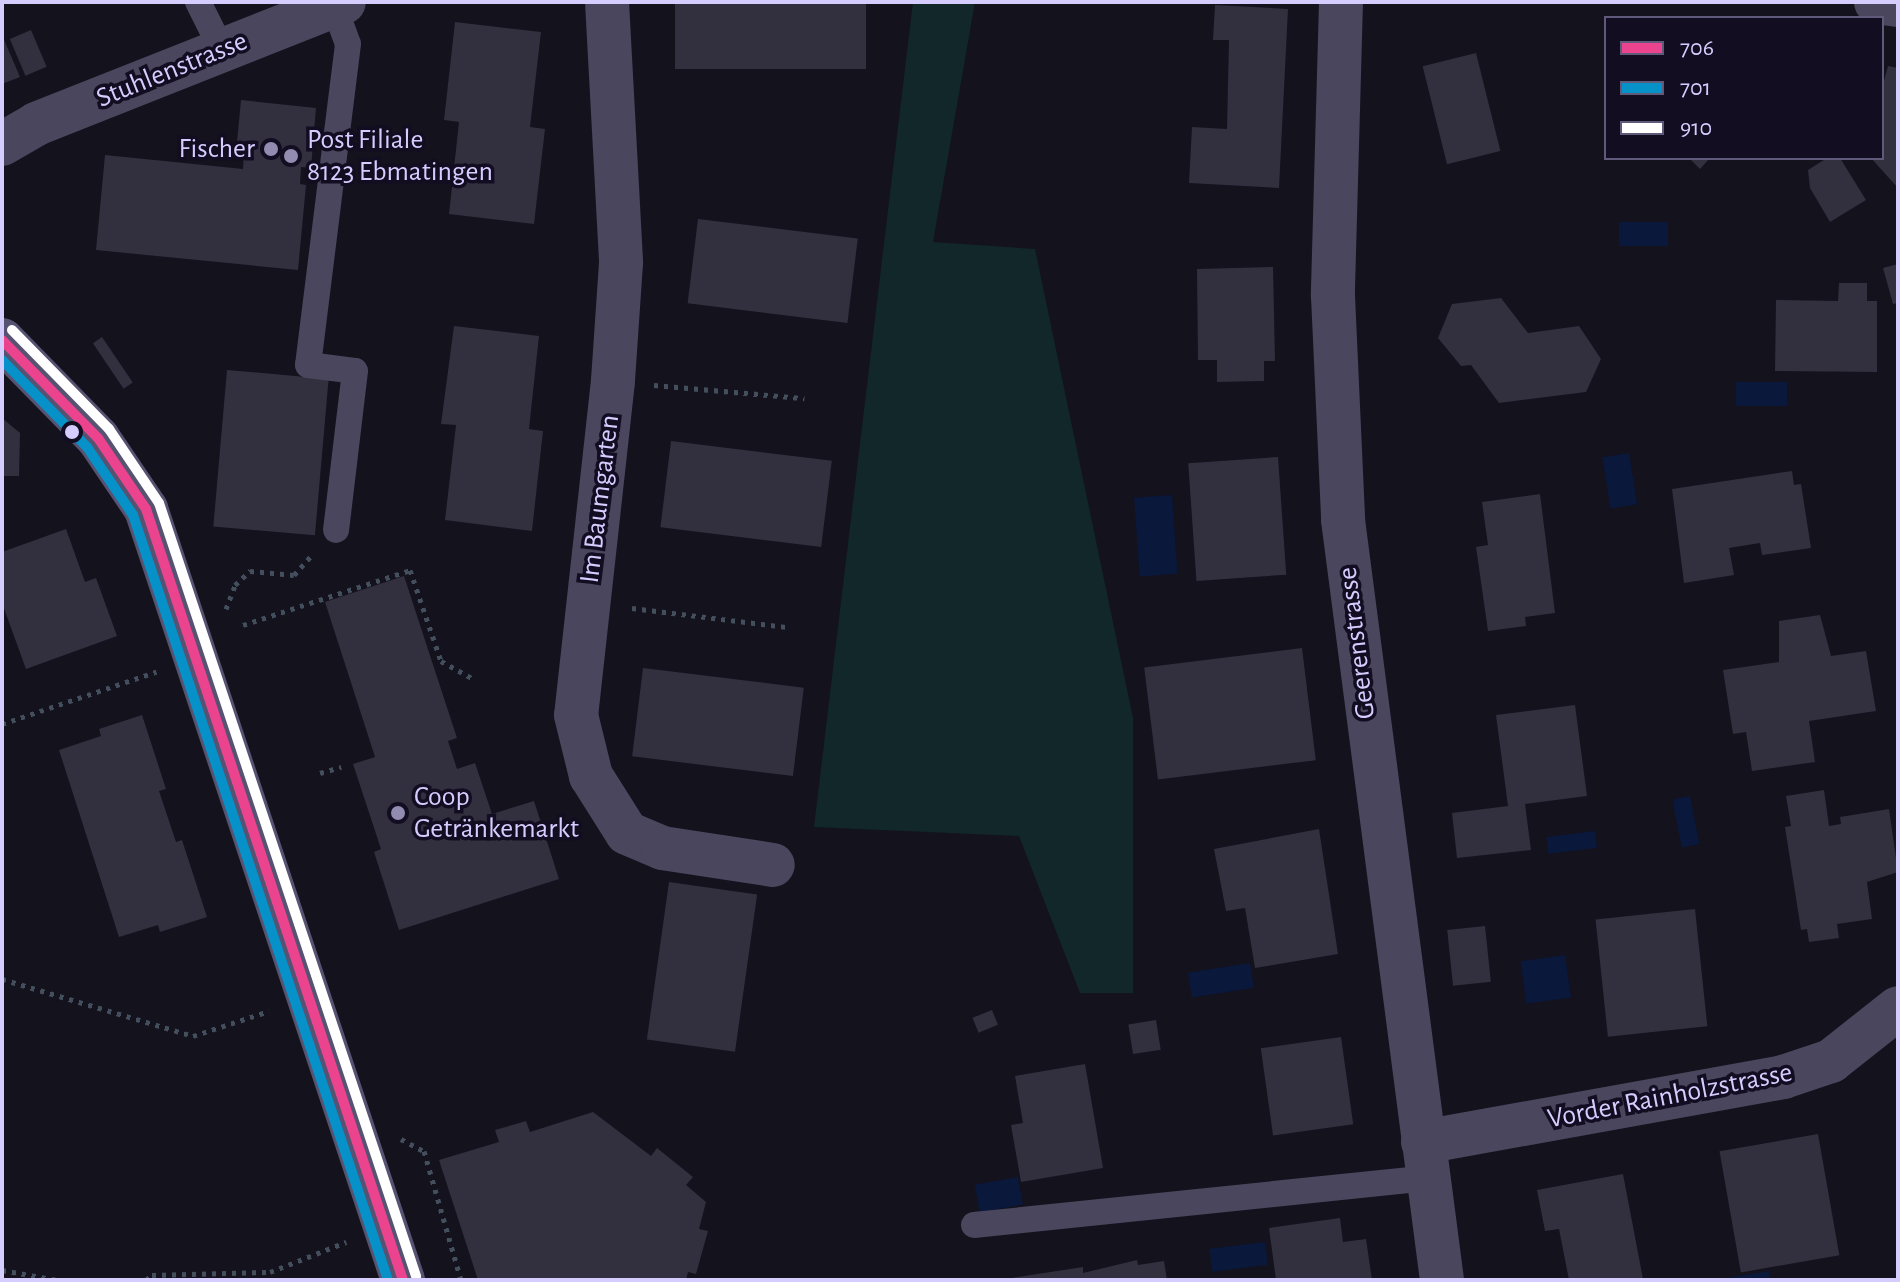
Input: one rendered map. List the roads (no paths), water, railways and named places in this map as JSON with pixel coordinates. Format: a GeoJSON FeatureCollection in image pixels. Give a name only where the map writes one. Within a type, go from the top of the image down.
{"type":"FeatureCollection","features":[{"type":"Feature","properties":{"kind":"main road"},"geometry":{"type":"LineString","coordinates":[[2,340],[98,438],[146,509],[403,1280]]}},
{"type":"Feature","properties":{"kind":"street","name":"Im Baumgarten"},"geometry":{"type":"LineString","coordinates":[[607,2],[621,263],[613,381],[576,715],[591,776],[627,833],[662,848],[773,865]]}},
{"type":"Feature","properties":{"kind":"street","name":"Geerenstrasse"},"geometry":{"type":"LineString","coordinates":[[1341,2],[1333,296],[1343,520],[1442,1280]]}},
{"type":"Feature","properties":{"kind":"street"},"geometry":{"type":"LineString","coordinates":[[1876,2],[1898,5]]}},
{"type":"Feature","properties":{"kind":"street","name":"Stuhlenstrasse"},"geometry":{"type":"LineString","coordinates":[[2,144],[36,124],[339,4]]}},
{"type":"Feature","properties":{"kind":"street","name":"Vorder Rainholzstrasse"},"geometry":{"type":"LineString","coordinates":[[1425,1160],[1783,1077],[1831,1061],[1898,1008]]}},
{"type":"Feature","properties":{"kind":"lane"},"geometry":{"type":"LineString","coordinates":[[198,2],[222,50]]}},
{"type":"Feature","properties":{"kind":"lane"},"geometry":{"type":"LineString","coordinates":[[336,530],[355,371],[308,365],[348,44],[339,4]]}},
{"type":"Feature","properties":{"kind":"lane"},"geometry":{"type":"LineString","coordinates":[[974,1225],[1425,1160]]}},
{"type":"Feature","properties":{"kind":"water"},"geometry":{"type":"Polygon","coordinates":[[[1619,222],[1668,222],[1668,246],[1619,246],[1619,222]]]}},
{"type":"Feature","properties":{"kind":"water"},"geometry":{"type":"Polygon","coordinates":[[[1736,382],[1787,382],[1787,406],[1736,406],[1736,382]]]}},
{"type":"Feature","properties":{"kind":"water"},"geometry":{"type":"Polygon","coordinates":[[[1629,453],[1637,504],[1610,509],[1602,457],[1629,453]]]}},
{"type":"Feature","properties":{"kind":"water"},"geometry":{"type":"Polygon","coordinates":[[[1172,495],[1178,574],[1140,576],[1134,498],[1172,495]]]}},
{"type":"Feature","properties":{"kind":"water"},"geometry":{"type":"Polygon","coordinates":[[[1690,796],[1699,844],[1682,848],[1672,799],[1690,796]]]}},
{"type":"Feature","properties":{"kind":"water"},"geometry":{"type":"Polygon","coordinates":[[[1595,831],[1597,848],[1548,854],[1546,837],[1595,831]]]}},
{"type":"Feature","properties":{"kind":"water"},"geometry":{"type":"Polygon","coordinates":[[[1565,955],[1571,998],[1526,1004],[1520,961],[1565,955]]]}},
{"type":"Feature","properties":{"kind":"water"},"geometry":{"type":"Polygon","coordinates":[[[1250,963],[1254,988],[1192,998],[1188,973],[1250,963]]]}},
{"type":"Feature","properties":{"kind":"water"},"geometry":{"type":"Polygon","coordinates":[[[1018,1177],[1023,1205],[980,1212],[975,1185],[1018,1177]]]}},
{"type":"Feature","properties":{"kind":"water"},"geometry":{"type":"Polygon","coordinates":[[[1265,1242],[1268,1265],[1212,1272],[1209,1249],[1265,1242]]]}},
{"type":"Feature","properties":{"kind":"water"},"geometry":{"type":"Polygon","coordinates":[[[1769,1271],[1770,1280],[1715,1280],[1769,1271]]]}},
{"type":"Feature","properties":{"kind":"place","name":"Fischer"},"geometry":{"type":"Point","coordinates":[271,149]}},
{"type":"Feature","properties":{"kind":"place","name":"Post Filiale 8123 Ebmatingen"},"geometry":{"type":"Point","coordinates":[291,156]}},
{"type":"Feature","properties":{"kind":"place","name":"Coop Getränkemarkt"},"geometry":{"type":"Point","coordinates":[398,813]}}]}
